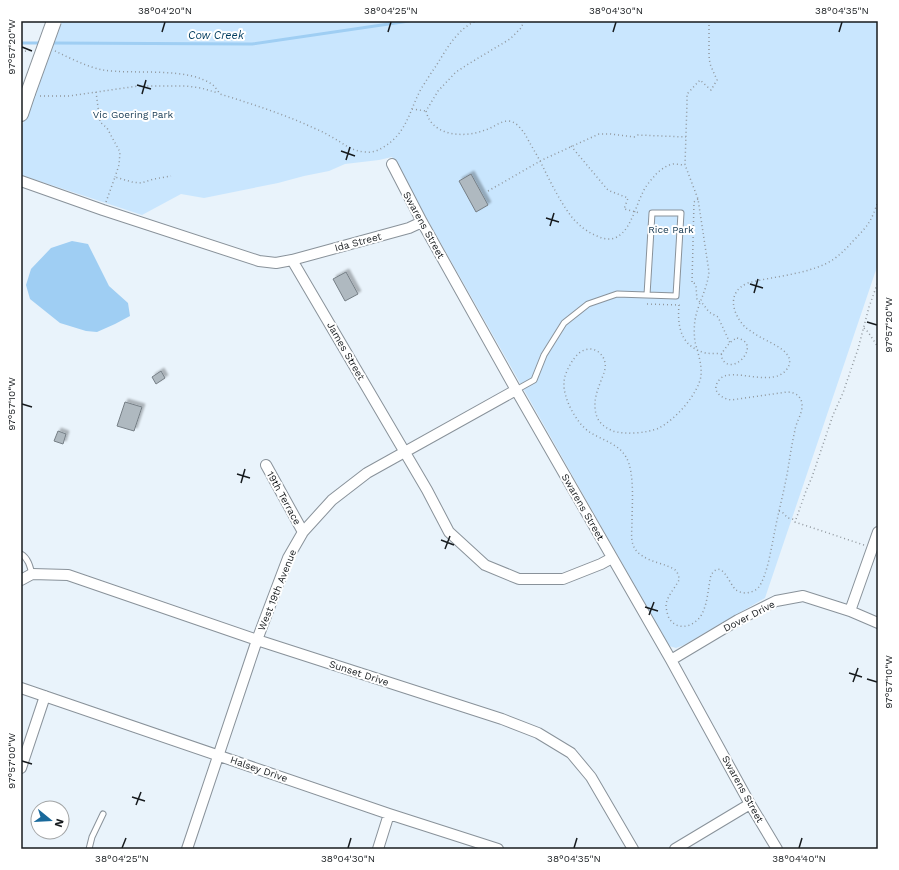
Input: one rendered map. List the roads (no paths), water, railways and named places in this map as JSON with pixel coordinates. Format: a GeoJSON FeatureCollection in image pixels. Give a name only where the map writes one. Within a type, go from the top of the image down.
{"type":"FeatureCollection","features":[{"type":"Feature","properties":{"kind":"street"},"geometry":{"type":"LineString","coordinates":[[21,114],[54,21]]}},
{"type":"Feature","properties":{"kind":"street","name":"Swarens Street"},"geometry":{"type":"LineString","coordinates":[[392,164],[422,222],[516,390],[671,660],[750,804],[777,849]]}},
{"type":"Feature","properties":{"kind":"street"},"geometry":{"type":"LineString","coordinates":[[21,181],[103,210],[259,261],[276,262],[292,260]]}},
{"type":"Feature","properties":{"kind":"street","name":"Ida Street"},"geometry":{"type":"LineString","coordinates":[[292,260],[409,228],[422,222]]}},
{"type":"Feature","properties":{"kind":"street","name":"James Street"},"geometry":{"type":"LineString","coordinates":[[292,260],[427,490],[449,532],[485,564],[520,579],[564,579],[612,558]]}},
{"type":"Feature","properties":{"kind":"street","name":"West 19th Avenue"},"geometry":{"type":"LineString","coordinates":[[187,849],[218,755],[288,558],[303,532],[332,500],[367,474],[516,390]]}},
{"type":"Feature","properties":{"kind":"street","name":"19th Terrace"},"geometry":{"type":"LineString","coordinates":[[266,465],[303,532]]}},
{"type":"Feature","properties":{"kind":"street"},"geometry":{"type":"LineString","coordinates":[[850,611],[878,532]]}},
{"type":"Feature","properties":{"kind":"street"},"geometry":{"type":"LineString","coordinates":[[21,580],[32,574]]}},
{"type":"Feature","properties":{"kind":"street","name":"Sunset Drive"},"geometry":{"type":"LineString","coordinates":[[32,574],[68,575],[538,733],[571,753],[591,777],[633,849]]}},
{"type":"Feature","properties":{"kind":"street","name":"Dover Drive"},"geometry":{"type":"LineString","coordinates":[[671,660],[738,620],[776,601],[803,596],[850,611],[878,623]]}},
{"type":"Feature","properties":{"kind":"street","name":"Halsey Drive"},"geometry":{"type":"LineString","coordinates":[[21,688],[389,814],[498,849]]}},
{"type":"Feature","properties":{"kind":"street"},"geometry":{"type":"LineString","coordinates":[[21,768],[45,696]]}},
{"type":"Feature","properties":{"kind":"street"},"geometry":{"type":"LineString","coordinates":[[675,849],[750,804]]}},
{"type":"Feature","properties":{"kind":"street"},"geometry":{"type":"LineString","coordinates":[[378,849],[389,814]]}},
{"type":"Feature","properties":{"kind":"lane"},"geometry":{"type":"LineString","coordinates":[[516,390],[534,380],[544,354],[564,323],[588,304],[617,294],[676,296],[681,213],[652,214],[647,295]]}},
{"type":"Feature","properties":{"kind":"lane"},"geometry":{"type":"LineString","coordinates":[[21,554],[23,554],[27,559],[32,574]]}},
{"type":"Feature","properties":{"kind":"lane"},"geometry":{"type":"LineString","coordinates":[[89,849],[92,837],[103,814]]}},
{"type":"Feature","properties":{"kind":"waterway","name":"Cow Creek"},"geometry":{"type":"LineString","coordinates":[[51,43],[252,44],[409,21]]}},
{"type":"Feature","properties":{"kind":"waterway","name":"Cow Creek"},"geometry":{"type":"LineString","coordinates":[[21,43],[41,43]]}},
{"type":"Feature","properties":{"kind":"park label","name":"Vic Goering Park"},"geometry":{"type":"Point","coordinates":[133,114]}},
{"type":"Feature","properties":{"kind":"park label","name":"Rice Park"},"geometry":{"type":"Point","coordinates":[671,229]}}]}
